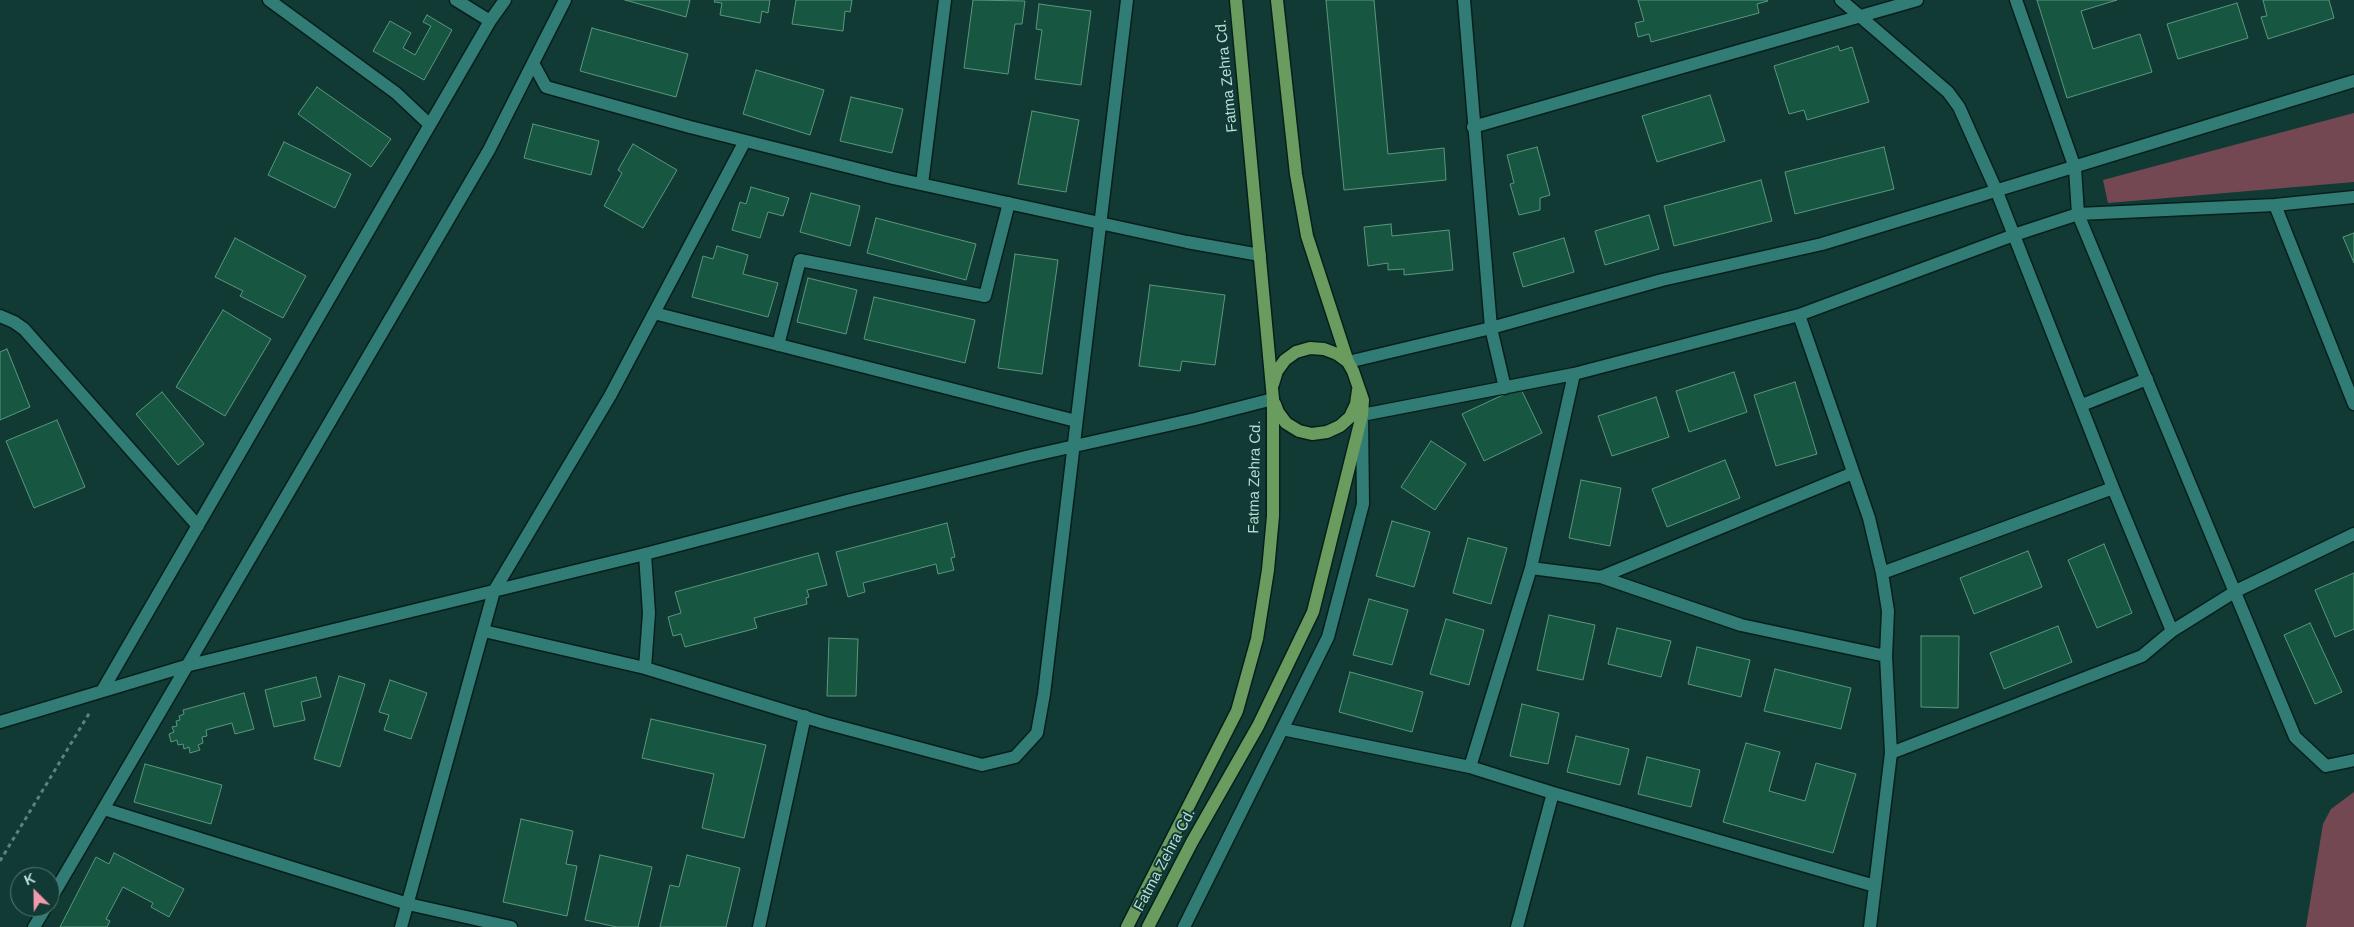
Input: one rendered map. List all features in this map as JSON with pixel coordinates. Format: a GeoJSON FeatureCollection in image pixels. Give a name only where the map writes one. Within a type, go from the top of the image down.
{"type":"FeatureCollection","features":[{"type":"Feature","properties":{"kind":"main road","name":"Fatma Zehra Cd."},"geometry":{"type":"LineString","coordinates":[[1127,927],[1176,835],[1237,711],[1258,639],[1268,570],[1273,516],[1273,398],[1236,0]]}},
{"type":"Feature","properties":{"kind":"main road"},"geometry":{"type":"LineString","coordinates":[[1277,0],[1296,174],[1308,236],[1348,362],[1357,380],[1358,390],[1356,404],[1350,417],[1333,429],[1312,434],[1298,431],[1286,423],[1278,412],[1273,398],[1273,385],[1277,371],[1285,360],[1296,352],[1310,348],[1324,348],[1348,362]]}},
{"type":"Feature","properties":{"kind":"main road","name":"Fatma Zehra Cd."},"geometry":{"type":"LineString","coordinates":[[1148,927],[1192,842],[1258,726],[1313,612],[1362,415],[1363,400],[1358,390]]}},
{"type":"Feature","properties":{"kind":"street"},"geometry":{"type":"LineString","coordinates":[[269,0],[396,92],[430,125]]}},
{"type":"Feature","properties":{"kind":"street"},"geometry":{"type":"LineString","coordinates":[[456,0],[490,21]]}},
{"type":"Feature","properties":{"kind":"street"},"geometry":{"type":"LineString","coordinates":[[102,692],[490,21],[505,0]]}},
{"type":"Feature","properties":{"kind":"street"},"geometry":{"type":"LineString","coordinates":[[60,883],[489,150],[565,0]]}},
{"type":"Feature","properties":{"kind":"street"},"geometry":{"type":"LineString","coordinates":[[922,184],[945,0]]}},
{"type":"Feature","properties":{"kind":"street"},"geometry":{"type":"LineString","coordinates":[[484,631],[644,668],[805,716],[982,765],[1015,757],[1037,733],[1044,694],[1076,421],[1102,223],[1127,0]]}},
{"type":"Feature","properties":{"kind":"street"},"geometry":{"type":"LineString","coordinates":[[1464,0],[1473,127],[1492,328],[1505,388]]}},
{"type":"Feature","properties":{"kind":"street"},"geometry":{"type":"LineString","coordinates":[[1841,0],[1862,16],[1954,99],[1960,107],[1997,192],[2082,404],[2112,488],[2172,631]]}},
{"type":"Feature","properties":{"kind":"street"},"geometry":{"type":"LineString","coordinates":[[1473,127],[1917,0]]}},
{"type":"Feature","properties":{"kind":"street"},"geometry":{"type":"LineString","coordinates":[[2016,0],[2075,168],[2078,214],[2295,737],[2326,766],[2354,760]]}},
{"type":"Feature","properties":{"kind":"street"},"geometry":{"type":"LineString","coordinates":[[533,63],[546,87],[745,141],[922,184],[1260,255]]}},
{"type":"Feature","properties":{"kind":"street"},"geometry":{"type":"LineString","coordinates":[[1348,362],[1492,328],[1662,280],[1822,244],[1997,192],[2354,81]]}},
{"type":"Feature","properties":{"kind":"street"},"geometry":{"type":"LineString","coordinates":[[401,927],[494,591],[610,396],[745,141]]}},
{"type":"Feature","properties":{"kind":"street"},"geometry":{"type":"LineString","coordinates":[[1184,927],[1328,637],[1364,504],[1362,415],[1574,374],[1800,315],[2014,235],[2078,214],[2276,205],[2354,197]]}},
{"type":"Feature","properties":{"kind":"street"},"geometry":{"type":"LineString","coordinates":[[778,345],[800,260],[985,296],[1009,203]]}},
{"type":"Feature","properties":{"kind":"street"},"geometry":{"type":"LineString","coordinates":[[2276,205],[2354,404]]}},
{"type":"Feature","properties":{"kind":"street"},"geometry":{"type":"LineString","coordinates":[[654,313],[1076,421]]}},
{"type":"Feature","properties":{"kind":"street"},"geometry":{"type":"LineString","coordinates":[[1800,315],[1869,518],[1882,573],[1888,611],[1886,656],[1891,753],[1870,927]]}},
{"type":"Feature","properties":{"kind":"street"},"geometry":{"type":"LineString","coordinates":[[0,316],[24,329],[198,526]]}},
{"type":"Feature","properties":{"kind":"street"},"geometry":{"type":"LineString","coordinates":[[1470,767],[1531,568],[1574,374]]}},
{"type":"Feature","properties":{"kind":"street"},"geometry":{"type":"LineString","coordinates":[[2082,404],[2147,379]]}},
{"type":"Feature","properties":{"kind":"street"},"geometry":{"type":"LineString","coordinates":[[0,722],[186,666],[645,554],[847,501],[1073,446],[1195,419],[1273,398]]}},
{"type":"Feature","properties":{"kind":"street"},"geometry":{"type":"LineString","coordinates":[[1601,577],[1853,473]]}},
{"type":"Feature","properties":{"kind":"street"},"geometry":{"type":"LineString","coordinates":[[1882,573],[2112,488]]}},
{"type":"Feature","properties":{"kind":"street"},"geometry":{"type":"LineString","coordinates":[[1891,753],[2142,656],[2172,631],[2236,591],[2354,534]]}},
{"type":"Feature","properties":{"kind":"street"},"geometry":{"type":"LineString","coordinates":[[644,668],[649,613],[645,554]]}},
{"type":"Feature","properties":{"kind":"street"},"geometry":{"type":"LineString","coordinates":[[1531,568],[1601,577],[1741,624],[1886,656]]}},
{"type":"Feature","properties":{"kind":"street"},"geometry":{"type":"LineString","coordinates":[[759,927],[805,716]]}},
{"type":"Feature","properties":{"kind":"street"},"geometry":{"type":"LineString","coordinates":[[1282,729],[1470,767],[1553,793],[1875,886]]}},
{"type":"Feature","properties":{"kind":"street"},"geometry":{"type":"LineString","coordinates":[[1518,927],[1553,793]]}},
{"type":"Feature","properties":{"kind":"street"},"geometry":{"type":"LineString","coordinates":[[104,809],[408,904],[511,927]]}},
{"type":"Feature","properties":{"kind":"path"},"geometry":{"type":"LineString","coordinates":[[0,861],[102,692]]}},
{"type":"Feature","properties":{"kind":"shaded area"},"geometry":{"type":"Polygon","coordinates":[[[2354,113],[2354,182],[2108,203],[2103,180],[2354,113]]]}},
{"type":"Feature","properties":{"kind":"shaded area"},"geometry":{"type":"Polygon","coordinates":[[[2354,792],[2354,927],[2306,927],[2323,824],[2331,809],[2354,792]]]}},
{"type":"Feature","properties":{"kind":"building"},"geometry":{"type":"Polygon","coordinates":[[[625,0],[690,0],[686,17],[625,0]]]}},
{"type":"Feature","properties":{"kind":"building"},"geometry":{"type":"Polygon","coordinates":[[[715,0],[770,0],[768,13],[762,11],[760,23],[720,15],[722,3],[714,2],[715,0]]]}},
{"type":"Feature","properties":{"kind":"building"},"geometry":{"type":"Polygon","coordinates":[[[796,0],[852,0],[850,12],[845,11],[843,31],[792,24],[796,0]]]}},
{"type":"Feature","properties":{"kind":"building"},"geometry":{"type":"Polygon","coordinates":[[[973,0],[1025,1],[1022,24],[1015,24],[1008,74],[964,68],[973,0]]]}},
{"type":"Feature","properties":{"kind":"building"},"geometry":{"type":"Polygon","coordinates":[[[1326,0],[1374,0],[1388,154],[1444,148],[1446,180],[1344,190],[1326,0]]]}},
{"type":"Feature","properties":{"kind":"building"},"geometry":{"type":"Polygon","coordinates":[[[1638,0],[1768,1],[1757,4],[1759,13],[1651,42],[1649,34],[1638,37],[1635,23],[1644,21],[1638,0]]]}},
{"type":"Feature","properties":{"kind":"building"},"geometry":{"type":"Polygon","coordinates":[[[2037,0],[2117,0],[2081,11],[2093,49],[2140,34],[2152,72],[2067,98],[2037,0]]]}},
{"type":"Feature","properties":{"kind":"building"},"geometry":{"type":"Polygon","coordinates":[[[2263,0],[2329,0],[2334,18],[2268,39],[2261,17],[2267,16],[2263,0]]]}},
{"type":"Feature","properties":{"kind":"building"},"geometry":{"type":"Polygon","coordinates":[[[2237,3],[2248,38],[2178,59],[2167,24],[2237,3]]]}},
{"type":"Feature","properties":{"kind":"building"},"geometry":{"type":"Polygon","coordinates":[[[1039,4],[1091,11],[1081,85],[1035,79],[1042,30],[1036,29],[1039,4]]]}},
{"type":"Feature","properties":{"kind":"building"},"geometry":{"type":"Polygon","coordinates":[[[427,15],[452,30],[424,80],[373,51],[390,21],[411,33],[403,48],[415,55],[431,26],[423,22],[427,15]]]}},
{"type":"Feature","properties":{"kind":"building"},"geometry":{"type":"Polygon","coordinates":[[[592,28],[688,54],[676,97],[580,71],[592,28]]]}},
{"type":"Feature","properties":{"kind":"building"},"geometry":{"type":"Polygon","coordinates":[[[1838,46],[1840,51],[1852,47],[1869,102],[1807,120],[1804,110],[1789,114],[1774,66],[1838,46]]]}},
{"type":"Feature","properties":{"kind":"building"},"geometry":{"type":"Polygon","coordinates":[[[756,70],[824,90],[810,135],[743,114],[756,70]]]}},
{"type":"Feature","properties":{"kind":"building"},"geometry":{"type":"Polygon","coordinates":[[[317,87],[391,139],[371,167],[298,114],[317,87]]]}},
{"type":"Feature","properties":{"kind":"building"},"geometry":{"type":"Polygon","coordinates":[[[1710,95],[1725,141],[1657,162],[1642,116],[1710,95]]]}},
{"type":"Feature","properties":{"kind":"building"},"geometry":{"type":"Polygon","coordinates":[[[851,97],[903,109],[892,153],[840,141],[851,97]]]}},
{"type":"Feature","properties":{"kind":"building"},"geometry":{"type":"Polygon","coordinates":[[[1032,111],[1079,120],[1066,192],[1018,184],[1032,111]]]}},
{"type":"Feature","properties":{"kind":"building"},"geometry":{"type":"Polygon","coordinates":[[[533,124],[599,141],[591,175],[524,158],[533,124]]]}},
{"type":"Feature","properties":{"kind":"building"},"geometry":{"type":"Polygon","coordinates":[[[284,142],[351,174],[335,208],[268,175],[284,142]]]}},
{"type":"Feature","properties":{"kind":"building"},"geometry":{"type":"Polygon","coordinates":[[[633,144],[677,170],[643,228],[604,206],[622,173],[618,170],[633,144]]]}},
{"type":"Feature","properties":{"kind":"building"},"geometry":{"type":"Polygon","coordinates":[[[1537,147],[1550,195],[1540,198],[1540,210],[1519,215],[1510,184],[1514,183],[1507,155],[1537,147]]]}},
{"type":"Feature","properties":{"kind":"building"},"geometry":{"type":"Polygon","coordinates":[[[1884,147],[1894,189],[1795,214],[1785,172],[1884,147]]]}},
{"type":"Feature","properties":{"kind":"building"},"geometry":{"type":"Polygon","coordinates":[[[1761,180],[1772,221],[1674,246],[1664,206],[1761,180]]]}},
{"type":"Feature","properties":{"kind":"building"},"geometry":{"type":"Polygon","coordinates":[[[751,187],[789,198],[783,216],[768,212],[760,238],[732,230],[740,202],[746,204],[751,187]]]}},
{"type":"Feature","properties":{"kind":"building"},"geometry":{"type":"Polygon","coordinates":[[[811,193],[860,206],[850,246],[800,232],[811,193]]]}},
{"type":"Feature","properties":{"kind":"building"},"geometry":{"type":"Polygon","coordinates":[[[1649,215],[1659,249],[1605,265],[1595,231],[1649,215]]]}},
{"type":"Feature","properties":{"kind":"building"},"geometry":{"type":"Polygon","coordinates":[[[876,218],[976,244],[966,280],[867,253],[876,218]]]}},
{"type":"Feature","properties":{"kind":"building"},"geometry":{"type":"Polygon","coordinates":[[[1391,224],[1392,236],[1449,230],[1453,270],[1404,275],[1404,269],[1388,270],[1388,263],[1368,266],[1364,227],[1391,224]]]}},
{"type":"Feature","properties":{"kind":"building"},"geometry":{"type":"Polygon","coordinates":[[[2354,233],[2354,263],[2343,237],[2354,233]]]}},
{"type":"Feature","properties":{"kind":"building"},"geometry":{"type":"Polygon","coordinates":[[[235,238],[306,276],[283,318],[240,296],[243,291],[215,277],[235,238]]]}},
{"type":"Feature","properties":{"kind":"building"},"geometry":{"type":"Polygon","coordinates":[[[1564,238],[1574,272],[1523,287],[1513,253],[1564,238]]]}},
{"type":"Feature","properties":{"kind":"building"},"geometry":{"type":"Polygon","coordinates":[[[717,246],[748,255],[743,274],[778,283],[768,317],[692,297],[703,256],[713,259],[717,246]]]}},
{"type":"Feature","properties":{"kind":"building"},"geometry":{"type":"Polygon","coordinates":[[[1015,254],[1058,260],[1042,374],[998,368],[1015,254]]]}},
{"type":"Feature","properties":{"kind":"building"},"geometry":{"type":"Polygon","coordinates":[[[808,278],[857,290],[846,334],[797,322],[808,278]]]}},
{"type":"Feature","properties":{"kind":"building"},"geometry":{"type":"Polygon","coordinates":[[[1150,285],[1225,295],[1215,365],[1182,361],[1180,371],[1139,366],[1150,285]]]}},
{"type":"Feature","properties":{"kind":"building"},"geometry":{"type":"Polygon","coordinates":[[[874,297],[975,320],[965,363],[864,339],[874,297]]]}},
{"type":"Feature","properties":{"kind":"building"},"geometry":{"type":"Polygon","coordinates":[[[223,310],[271,339],[225,416],[176,387],[223,310]]]}},
{"type":"Feature","properties":{"kind":"building"},"geometry":{"type":"Polygon","coordinates":[[[7,349],[30,407],[0,420],[0,352],[7,349]]]}},
{"type":"Feature","properties":{"kind":"building"},"geometry":{"type":"Polygon","coordinates":[[[1734,372],[1747,412],[1689,432],[1676,391],[1734,372]]]}},
{"type":"Feature","properties":{"kind":"building"},"geometry":{"type":"Polygon","coordinates":[[[1795,382],[1817,454],[1776,466],[1754,395],[1795,382]]]}},
{"type":"Feature","properties":{"kind":"building"},"geometry":{"type":"Polygon","coordinates":[[[1520,387],[1542,433],[1484,461],[1462,414],[1520,387]]]}},
{"type":"Feature","properties":{"kind":"building"},"geometry":{"type":"Polygon","coordinates":[[[162,392],[204,444],[178,465],[136,414],[162,392]]]}},
{"type":"Feature","properties":{"kind":"building"},"geometry":{"type":"Polygon","coordinates":[[[1656,397],[1669,437],[1612,456],[1598,416],[1656,397]]]}},
{"type":"Feature","properties":{"kind":"building"},"geometry":{"type":"Polygon","coordinates":[[[57,420],[85,487],[34,508],[6,441],[57,420]]]}},
{"type":"Feature","properties":{"kind":"building"},"geometry":{"type":"Polygon","coordinates":[[[1431,441],[1466,464],[1435,510],[1401,487],[1431,441]]]}},
{"type":"Feature","properties":{"kind":"building"},"geometry":{"type":"Polygon","coordinates":[[[1725,460],[1740,498],[1667,527],[1652,489],[1725,460]]]}},
{"type":"Feature","properties":{"kind":"building"},"geometry":{"type":"Polygon","coordinates":[[[1581,480],[1621,488],[1610,546],[1569,538],[1581,480]]]}},
{"type":"Feature","properties":{"kind":"building"},"geometry":{"type":"Polygon","coordinates":[[[1392,521],[1430,532],[1414,587],[1376,576],[1392,521]]]}},
{"type":"Feature","properties":{"kind":"building"},"geometry":{"type":"Polygon","coordinates":[[[947,523],[955,557],[951,558],[954,570],[938,574],[936,564],[863,583],[865,592],[848,597],[836,552],[947,523]]]}},
{"type":"Feature","properties":{"kind":"building"},"geometry":{"type":"Polygon","coordinates":[[[1468,538],[1507,548],[1491,604],[1453,593],[1468,538]]]}},
{"type":"Feature","properties":{"kind":"building"},"geometry":{"type":"Polygon","coordinates":[[[2104,544],[2132,613],[2097,628],[2068,560],[2104,544]]]}},
{"type":"Feature","properties":{"kind":"building"},"geometry":{"type":"Polygon","coordinates":[[[2028,551],[2042,587],[1974,614],[1960,578],[2028,551]]]}},
{"type":"Feature","properties":{"kind":"building"},"geometry":{"type":"Polygon","coordinates":[[[818,553],[827,585],[807,590],[809,597],[806,598],[807,604],[754,618],[757,628],[685,647],[681,634],[673,636],[668,617],[681,613],[675,592],[818,553]]]}},
{"type":"Feature","properties":{"kind":"building"},"geometry":{"type":"Polygon","coordinates":[[[2354,573],[2354,629],[2335,637],[2315,590],[2354,573]]]}},
{"type":"Feature","properties":{"kind":"building"},"geometry":{"type":"Polygon","coordinates":[[[1369,599],[1408,610],[1392,665],[1353,655],[1369,599]]]}},
{"type":"Feature","properties":{"kind":"building"},"geometry":{"type":"Polygon","coordinates":[[[1549,615],[1595,625],[1583,680],[1537,670],[1549,615]]]}},
{"type":"Feature","properties":{"kind":"building"},"geometry":{"type":"Polygon","coordinates":[[[1446,619],[1484,630],[1469,685],[1430,674],[1446,619]]]}},
{"type":"Feature","properties":{"kind":"building"},"geometry":{"type":"Polygon","coordinates":[[[2310,623],[2342,692],[2315,704],[2284,635],[2310,623]]]}},
{"type":"Feature","properties":{"kind":"building"},"geometry":{"type":"Polygon","coordinates":[[[2058,626],[2072,662],[2004,689],[1990,653],[2058,626]]]}},
{"type":"Feature","properties":{"kind":"building"},"geometry":{"type":"Polygon","coordinates":[[[1617,628],[1671,641],[1661,677],[1608,664],[1617,628]]]}},
{"type":"Feature","properties":{"kind":"building"},"geometry":{"type":"Polygon","coordinates":[[[1921,636],[1959,636],[1958,708],[1921,707],[1921,636]]]}},
{"type":"Feature","properties":{"kind":"building"},"geometry":{"type":"Polygon","coordinates":[[[829,638],[858,639],[856,696],[827,696],[829,638]]]}},
{"type":"Feature","properties":{"kind":"building"},"geometry":{"type":"Polygon","coordinates":[[[1697,647],[1750,660],[1741,697],[1688,684],[1697,647]]]}},
{"type":"Feature","properties":{"kind":"building"},"geometry":{"type":"Polygon","coordinates":[[[1775,669],[1851,688],[1841,729],[1764,711],[1775,669]]]}},
{"type":"Feature","properties":{"kind":"building"},"geometry":{"type":"Polygon","coordinates":[[[1350,672],[1423,692],[1412,732],[1339,712],[1350,672]]]}},
{"type":"Feature","properties":{"kind":"building"},"geometry":{"type":"Polygon","coordinates":[[[339,676],[365,684],[340,767],[314,759],[339,676]]]}},
{"type":"Feature","properties":{"kind":"building"},"geometry":{"type":"Polygon","coordinates":[[[316,677],[321,697],[301,702],[305,720],[274,727],[265,690],[316,677]]]}},
{"type":"Feature","properties":{"kind":"building"},"geometry":{"type":"Polygon","coordinates":[[[390,680],[427,693],[411,739],[384,730],[389,715],[379,712],[390,680]]]}},
{"type":"Feature","properties":{"kind":"building"},"geometry":{"type":"Polygon","coordinates":[[[244,693],[254,729],[235,734],[232,723],[206,730],[207,736],[202,737],[203,743],[198,745],[200,750],[190,753],[189,747],[184,749],[183,744],[178,745],[177,740],[171,742],[169,734],[174,732],[172,727],[177,726],[176,721],[180,720],[179,716],[184,714],[183,710],[244,693]]]}},
{"type":"Feature","properties":{"kind":"building"},"geometry":{"type":"Polygon","coordinates":[[[1522,704],[1559,713],[1548,764],[1510,756],[1522,704]]]}},
{"type":"Feature","properties":{"kind":"building"},"geometry":{"type":"Polygon","coordinates":[[[651,719],[766,745],[744,838],[702,828],[714,774],[642,758],[651,719]]]}},
{"type":"Feature","properties":{"kind":"building"},"geometry":{"type":"Polygon","coordinates":[[[1576,736],[1629,749],[1620,785],[1567,772],[1576,736]]]}},
{"type":"Feature","properties":{"kind":"building"},"geometry":{"type":"Polygon","coordinates":[[[1746,743],[1780,752],[1769,791],[1805,801],[1816,763],[1856,774],[1833,853],[1723,822],[1746,743]]]}},
{"type":"Feature","properties":{"kind":"building"},"geometry":{"type":"Polygon","coordinates":[[[1647,757],[1700,770],[1691,807],[1638,794],[1647,757]]]}},
{"type":"Feature","properties":{"kind":"building"},"geometry":{"type":"Polygon","coordinates":[[[145,764],[222,785],[211,824],[134,802],[145,764]]]}},
{"type":"Feature","properties":{"kind":"building"},"geometry":{"type":"Polygon","coordinates":[[[521,819],[573,831],[566,864],[577,866],[567,916],[503,902],[521,819]]]}},
{"type":"Feature","properties":{"kind":"building"},"geometry":{"type":"Polygon","coordinates":[[[114,853],[184,889],[169,917],[151,907],[153,903],[123,887],[106,919],[110,921],[107,927],[60,927],[96,857],[109,864],[114,853]]]}},
{"type":"Feature","properties":{"kind":"building"},"geometry":{"type":"Polygon","coordinates":[[[600,855],[652,867],[638,927],[617,927],[585,920],[600,855]]]}},
{"type":"Feature","properties":{"kind":"building"},"geometry":{"type":"Polygon","coordinates":[[[687,855],[740,868],[726,927],[660,927],[670,885],[679,887],[687,855]]]}}]}
